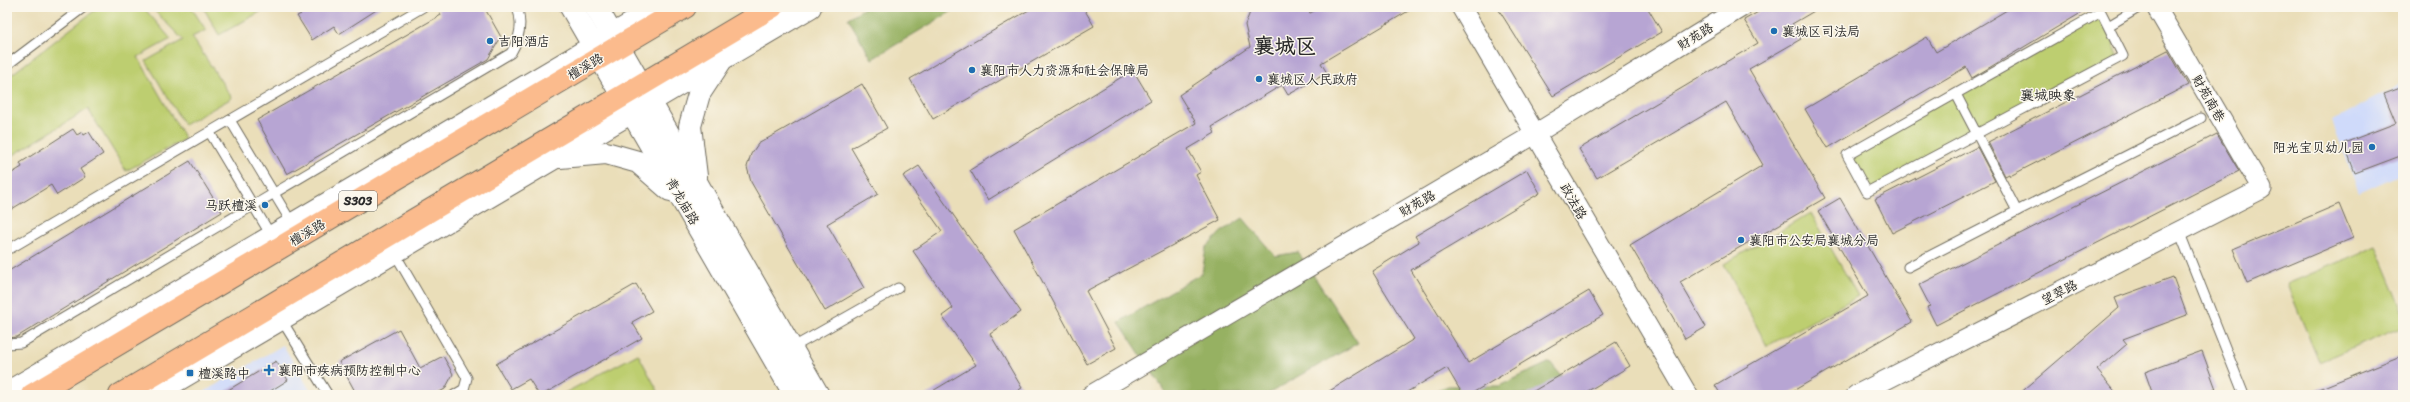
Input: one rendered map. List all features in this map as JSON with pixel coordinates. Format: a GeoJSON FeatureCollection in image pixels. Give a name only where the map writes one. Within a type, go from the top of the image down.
{"type":"FeatureCollection","features":[{"type":"Feature","properties":{"kind":"main road","name":"檀溪路"},"geometry":{"type":"LineString","coordinates":[[32,395],[275,242],[615,41],[685,7]]}},
{"type":"Feature","properties":{"kind":"main road"},"geometry":{"type":"LineString","coordinates":[[120,395],[645,93],[772,7]]}},
{"type":"Feature","properties":{"kind":"street","name":"青龙庙路"},"geometry":{"type":"LineString","coordinates":[[572,7],[596,52],[681,199],[782,354],[818,395]]}},
{"type":"Feature","properties":{"kind":"street","name":"青龙庙路"},"geometry":{"type":"LineString","coordinates":[[596,7],[697,185],[782,354],[794,395]]}},
{"type":"Feature","properties":{"kind":"street"},"geometry":{"type":"LineString","coordinates":[[615,41],[660,7]]}},
{"type":"Feature","properties":{"kind":"street"},"geometry":{"type":"LineString","coordinates":[[645,93],[723,58],[810,7]]}},
{"type":"Feature","properties":{"kind":"street","name":"政法路"},"geometry":{"type":"LineString","coordinates":[[1461,7],[1688,395]]}},
{"type":"Feature","properties":{"kind":"street","name":"财苑路"},"geometry":{"type":"LineString","coordinates":[[1091,395],[1535,134],[1742,7]]}},
{"type":"Feature","properties":{"kind":"street","name":"财苑南巷"},"geometry":{"type":"LineString","coordinates":[[2156,7],[2262,189]]}},
{"type":"Feature","properties":{"kind":"street"},"geometry":{"type":"LineString","coordinates":[[697,185],[690,126],[699,94],[723,58]]}},
{"type":"Feature","properties":{"kind":"street"},"geometry":{"type":"LineString","coordinates":[[152,395],[553,158],[626,104]]}},
{"type":"Feature","properties":{"kind":"street"},"geometry":{"type":"LineString","coordinates":[[553,158],[606,153],[638,162],[681,199]]}},
{"type":"Feature","properties":{"kind":"street","name":"望翠路"},"geometry":{"type":"LineString","coordinates":[[1856,395],[2262,189]]}},
{"type":"Feature","properties":{"kind":"street"},"geometry":{"type":"LineString","coordinates":[[7,393],[275,242]]}},
{"type":"Feature","properties":{"kind":"lane"},"geometry":{"type":"LineString","coordinates":[[7,65],[84,7]]}},
{"type":"Feature","properties":{"kind":"lane"},"geometry":{"type":"LineString","coordinates":[[11,248],[210,133],[423,7]]}},
{"type":"Feature","properties":{"kind":"lane"},"geometry":{"type":"LineString","coordinates":[[7,344],[21,343],[511,53],[517,43],[521,26],[517,7]]}},
{"type":"Feature","properties":{"kind":"lane"},"geometry":{"type":"LineString","coordinates":[[2110,25],[2140,7]]}},
{"type":"Feature","properties":{"kind":"lane"},"geometry":{"type":"LineString","coordinates":[[2101,12],[2110,25],[2123,56],[1867,192],[1847,155],[2101,12]]}},
{"type":"Feature","properties":{"kind":"lane"},"geometry":{"type":"LineString","coordinates":[[1956,94],[1978,133],[2016,211]]}},
{"type":"Feature","properties":{"kind":"lane"},"geometry":{"type":"LineString","coordinates":[[1908,267],[2201,118]]}},
{"type":"Feature","properties":{"kind":"lane"},"geometry":{"type":"LineString","coordinates":[[230,120],[273,194],[296,230]]}},
{"type":"Feature","properties":{"kind":"lane"},"geometry":{"type":"LineString","coordinates":[[210,133],[275,242]]}},
{"type":"Feature","properties":{"kind":"lane"},"geometry":{"type":"LineString","coordinates":[[2179,231],[2244,395]]}},
{"type":"Feature","properties":{"kind":"lane"},"geometry":{"type":"LineString","coordinates":[[394,252],[467,378],[464,389],[454,395]]}},
{"type":"Feature","properties":{"kind":"lane"},"geometry":{"type":"LineString","coordinates":[[782,354],[898,288]]}},
{"type":"Feature","properties":{"kind":"lane"},"geometry":{"type":"LineString","coordinates":[[281,319],[328,395]]}},
{"type":"Feature","properties":{"kind":"shaded area","name":"阳光宝贝幼儿园"},"geometry":{"type":"Polygon","coordinates":[[[2403,83],[2403,173],[2359,193],[2332,121],[2403,83]]]}},
{"type":"Feature","properties":{"kind":"shaded area","name":"襄阳市疾病预防控制中心"},"geometry":{"type":"Polygon","coordinates":[[[283,345],[313,395],[199,395],[283,345]]]}},
{"type":"Feature","properties":{"kind":"green space"},"geometry":{"type":"Polygon","coordinates":[[[99,7],[143,7],[171,39],[138,57],[185,139],[126,171],[88,109],[7,159],[7,78],[99,7]]]}},
{"type":"Feature","properties":{"kind":"green space"},"geometry":{"type":"Polygon","coordinates":[[[151,7],[191,7],[206,30],[192,37],[232,98],[184,125],[146,61],[183,40],[151,7]]]}},
{"type":"Feature","properties":{"kind":"green space"},"geometry":{"type":"Polygon","coordinates":[[[203,7],[269,7],[219,35],[203,7]]]}},
{"type":"Feature","properties":{"kind":"green space"},"geometry":{"type":"Polygon","coordinates":[[[866,7],[959,7],[872,59],[848,18],[866,7]]]}},
{"type":"Feature","properties":{"kind":"green space"},"geometry":{"type":"Polygon","coordinates":[[[2101,12],[2119,58],[1867,192],[1847,155],[2101,12]]]}},
{"type":"Feature","properties":{"kind":"green space"},"geometry":{"type":"Polygon","coordinates":[[[1811,213],[1858,296],[1767,346],[1724,264],[1811,213]]]}},
{"type":"Feature","properties":{"kind":"green space"},"geometry":{"type":"Polygon","coordinates":[[[1243,218],[1275,256],[1298,252],[1358,343],[1266,395],[1167,395],[1119,322],[1202,273],[1206,248],[1221,232],[1243,218]]]}},
{"type":"Feature","properties":{"kind":"green space"},"geometry":{"type":"Polygon","coordinates":[[[2376,246],[2403,311],[2403,327],[2319,362],[2287,284],[2376,246]]]}},
{"type":"Feature","properties":{"kind":"green space"},"geometry":{"type":"Polygon","coordinates":[[[638,354],[660,395],[561,395],[638,354]]]}},
{"type":"Feature","properties":{"kind":"green space"},"geometry":{"type":"Polygon","coordinates":[[[1550,362],[1577,395],[1423,395],[1448,386],[1499,386],[1550,362]]]}},
{"type":"Feature","properties":{"kind":"building"},"geometry":{"type":"Polygon","coordinates":[[[297,7],[381,7],[339,34],[334,26],[312,40],[297,16],[301,14],[297,7]]]}},
{"type":"Feature","properties":{"kind":"building"},"geometry":{"type":"Polygon","coordinates":[[[437,7],[484,7],[501,37],[488,59],[287,174],[257,120],[441,15],[437,7]]]}},
{"type":"Feature","properties":{"kind":"building","name":"襄阳市人力资源和社会保障局"},"geometry":{"type":"Polygon","coordinates":[[[1034,7],[1083,7],[1094,26],[933,119],[910,79],[1034,7]]]}},
{"type":"Feature","properties":{"kind":"building"},"geometry":{"type":"Polygon","coordinates":[[[1252,7],[1304,7],[1310,13],[1322,7],[1415,7],[1321,63],[1327,73],[1288,95],[1282,85],[1212,127],[1215,133],[1188,149],[1201,172],[1196,175],[1220,220],[1086,291],[1116,348],[1087,364],[1014,229],[1196,123],[1179,95],[1250,47],[1245,25],[1252,7]]]}},
{"type":"Feature","properties":{"kind":"building"},"geometry":{"type":"Polygon","coordinates":[[[1497,7],[1647,7],[1662,32],[1553,96],[1497,7]]]}},
{"type":"Feature","properties":{"kind":"building"},"geometry":{"type":"Polygon","coordinates":[[[1767,7],[1821,7],[1792,24],[1801,39],[1749,69],[1825,198],[1680,282],[1706,327],[1685,339],[1630,245],[1763,165],[1726,102],[1597,178],[1579,149],[1758,43],[1744,20],[1767,7]]]}},
{"type":"Feature","properties":{"kind":"building"},"geometry":{"type":"Polygon","coordinates":[[[2012,7],[2091,7],[1972,78],[1966,67],[1828,148],[1805,109],[1927,37],[1936,52],[2012,7]]]}},
{"type":"Feature","properties":{"kind":"building"},"geometry":{"type":"Polygon","coordinates":[[[2168,50],[2188,85],[2010,176],[2009,174],[2005,176],[1988,142],[2168,50]]]}},
{"type":"Feature","properties":{"kind":"building"},"geometry":{"type":"Polygon","coordinates":[[[1133,70],[1151,100],[988,200],[970,170],[1133,70]]]}},
{"type":"Feature","properties":{"kind":"building"},"geometry":{"type":"Polygon","coordinates":[[[862,84],[887,128],[851,148],[878,194],[827,224],[864,288],[825,311],[751,182],[747,167],[751,154],[758,144],[862,84]]]}},
{"type":"Feature","properties":{"kind":"building"},"geometry":{"type":"Polygon","coordinates":[[[2403,87],[2403,155],[2355,173],[2344,143],[2396,123],[2384,94],[2403,87]]]}},
{"type":"Feature","properties":{"kind":"building"},"geometry":{"type":"Polygon","coordinates":[[[73,129],[77,135],[82,132],[84,135],[89,132],[103,154],[80,169],[85,177],[57,195],[51,185],[7,212],[7,176],[22,167],[20,163],[73,129]]]}},
{"type":"Feature","properties":{"kind":"building"},"geometry":{"type":"Polygon","coordinates":[[[2217,134],[2239,171],[1936,325],[1927,307],[1930,306],[1919,285],[2217,134]]]}},
{"type":"Feature","properties":{"kind":"building"},"geometry":{"type":"Polygon","coordinates":[[[1977,147],[1995,181],[1892,233],[1875,199],[1977,147]]]}},
{"type":"Feature","properties":{"kind":"building"},"geometry":{"type":"Polygon","coordinates":[[[190,161],[222,212],[17,337],[7,338],[7,272],[190,161]]]}},
{"type":"Feature","properties":{"kind":"building"},"geometry":{"type":"Polygon","coordinates":[[[919,166],[1021,312],[990,334],[1022,388],[1010,395],[926,395],[976,365],[942,316],[953,308],[913,251],[942,231],[903,176],[919,166]]]}},
{"type":"Feature","properties":{"kind":"building"},"geometry":{"type":"Polygon","coordinates":[[[1527,170],[1540,193],[1411,270],[1468,363],[1589,291],[1603,315],[1469,395],[1463,395],[1447,368],[1402,395],[1323,395],[1414,339],[1372,271],[1419,242],[1415,236],[1527,170]]]}},
{"type":"Feature","properties":{"kind":"building"},"geometry":{"type":"Polygon","coordinates":[[[1840,198],[1912,322],[1786,395],[1721,395],[1715,385],[1868,296],[1818,211],[1840,198]]]}},
{"type":"Feature","properties":{"kind":"building"},"geometry":{"type":"Polygon","coordinates":[[[2339,204],[2353,238],[2247,283],[2233,249],[2339,204]]]}},
{"type":"Feature","properties":{"kind":"building"},"geometry":{"type":"Polygon","coordinates":[[[2173,277],[2187,315],[2123,339],[2127,344],[2097,370],[2118,395],[2018,395],[2119,308],[2115,298],[2173,277]]]}},
{"type":"Feature","properties":{"kind":"building"},"geometry":{"type":"Polygon","coordinates":[[[636,284],[652,311],[632,322],[642,338],[542,395],[539,395],[529,379],[511,389],[496,364],[636,284]]]}},
{"type":"Feature","properties":{"kind":"building"},"geometry":{"type":"Polygon","coordinates":[[[399,329],[420,368],[443,356],[453,374],[445,389],[434,395],[357,395],[339,362],[399,329]]]}},
{"type":"Feature","properties":{"kind":"building"},"geometry":{"type":"Polygon","coordinates":[[[1616,342],[1630,366],[1581,395],[1527,395],[1616,342]]]}},
{"type":"Feature","properties":{"kind":"building"},"geometry":{"type":"Polygon","coordinates":[[[2202,351],[2216,389],[2201,395],[2153,395],[2145,372],[2202,351]]]}},
{"type":"Feature","properties":{"kind":"building"},"geometry":{"type":"Polygon","coordinates":[[[2403,355],[2403,395],[2306,395],[2306,394],[2403,355]]]}},
{"type":"Feature","properties":{"kind":"building"},"geometry":{"type":"Polygon","coordinates":[[[276,361],[288,380],[264,395],[220,395],[276,361]]]}},
{"type":"Feature","properties":{"kind":"place","name":"襄城区司法局"},"geometry":{"type":"Point","coordinates":[1774,31]}},
{"type":"Feature","properties":{"kind":"place","name":"吉阳酒店"},"geometry":{"type":"Point","coordinates":[490,41]}},
{"type":"Feature","properties":{"kind":"place","name":"襄阳市人力资源和社会保障局"},"geometry":{"type":"Point","coordinates":[972,70]}},
{"type":"Feature","properties":{"kind":"place","name":"襄城区人民政府"},"geometry":{"type":"Point","coordinates":[1259,79]}},
{"type":"Feature","properties":{"kind":"place","name":"阳光宝贝幼儿园"},"geometry":{"type":"Point","coordinates":[2372,147]}},
{"type":"Feature","properties":{"kind":"place","name":"马跃檀溪"},"geometry":{"type":"Point","coordinates":[265,205]}},
{"type":"Feature","properties":{"kind":"place","name":"襄阳市公安局襄城分局"},"geometry":{"type":"Point","coordinates":[1741,240]}},
{"type":"Feature","properties":{"kind":"place","name":"襄阳市疾病预防控制中心"},"geometry":{"type":"Point","coordinates":[269,370]}},
{"type":"Feature","properties":{"kind":"place","name":"檀溪路中"},"geometry":{"type":"Point","coordinates":[190,373]}},
{"type":"Feature","properties":{"kind":"district","name":"襄城区"},"geometry":{"type":"Point","coordinates":[1285,46]}},
{"type":"Feature","properties":{"kind":"district","name":"襄城映象"},"geometry":{"type":"Point","coordinates":[2048,95]}}]}
